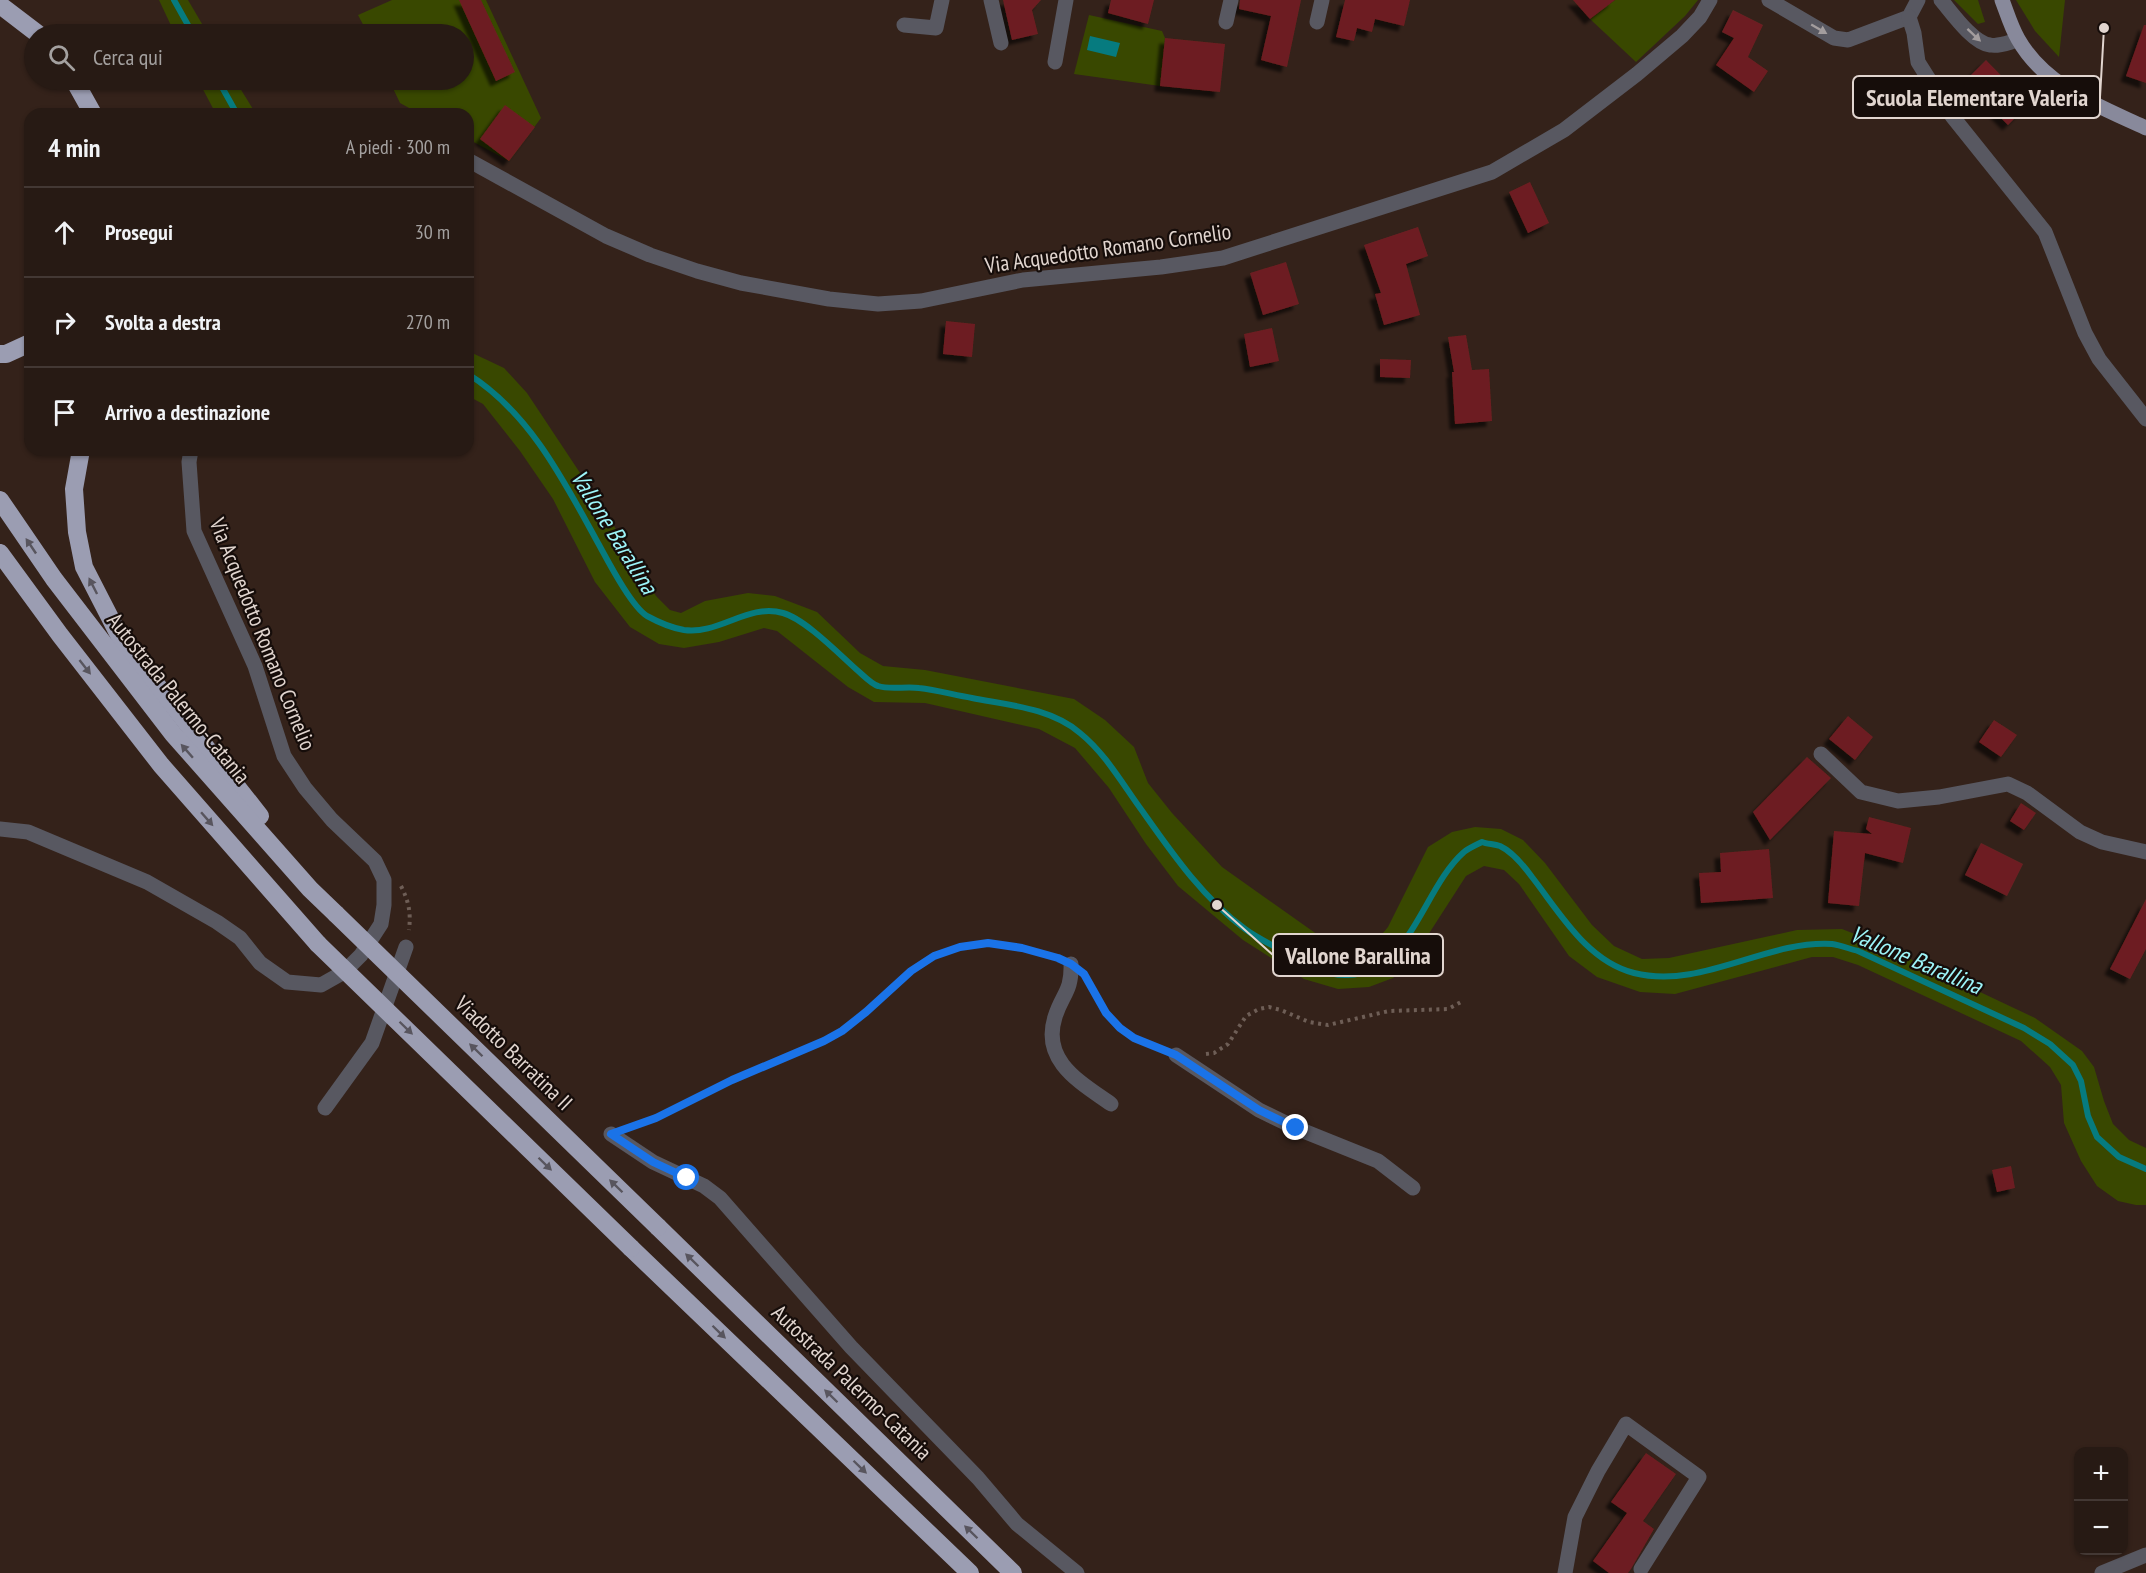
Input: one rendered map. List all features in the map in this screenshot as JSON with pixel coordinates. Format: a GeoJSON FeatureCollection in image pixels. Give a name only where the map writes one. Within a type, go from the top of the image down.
{"type":"FeatureCollection","features":[{"type":"Feature","properties":{"kind":"highway"},"geometry":{"type":"LineString","coordinates":[[0,5],[25,24]]}},
{"type":"Feature","properties":{"kind":"highway"},"geometry":{"type":"LineString","coordinates":[[80,90],[90,108]]}},
{"type":"Feature","properties":{"kind":"highway"},"geometry":{"type":"LineString","coordinates":[[0,354],[6,354],[24,346]]}},
{"type":"Feature","properties":{"kind":"highway"},"geometry":{"type":"LineString","coordinates":[[80,456],[74,489],[77,532],[84,567],[122,641],[279,840],[310,889]]}},
{"type":"Feature","properties":{"kind":"highway","name":"Autostrada Palermo-Catania"},"geometry":{"type":"LineString","coordinates":[[0,500],[54,579],[172,734],[310,889],[336,914]]}},
{"type":"Feature","properties":{"kind":"highway"},"geometry":{"type":"LineString","coordinates":[[0,553],[160,765],[318,944],[970,1573]]}},
{"type":"Feature","properties":{"kind":"highway"},"geometry":{"type":"LineString","coordinates":[[0,574],[60,635]]}},
{"type":"Feature","properties":{"kind":"highway","name":"Viadotto Barratina II"},"geometry":{"type":"LineString","coordinates":[[336,914],[658,1227]]}},
{"type":"Feature","properties":{"kind":"highway","name":"Autostrada Palermo-Catania"},"geometry":{"type":"LineString","coordinates":[[658,1227],[1013,1573]]}},
{"type":"Feature","properties":{"kind":"main road"},"geometry":{"type":"LineString","coordinates":[[2000,0],[2018,39],[2054,80],[2072,93],[2146,128]]}},
{"type":"Feature","properties":{"kind":"street"},"geometry":{"type":"LineString","coordinates":[[904,25],[936,28],[942,0]]}},
{"type":"Feature","properties":{"kind":"street"},"geometry":{"type":"LineString","coordinates":[[991,0],[1001,44]]}},
{"type":"Feature","properties":{"kind":"street"},"geometry":{"type":"LineString","coordinates":[[1055,62],[1066,0]]}},
{"type":"Feature","properties":{"kind":"street"},"geometry":{"type":"LineString","coordinates":[[1226,22],[1231,0]]}},
{"type":"Feature","properties":{"kind":"street"},"geometry":{"type":"LineString","coordinates":[[1317,22],[1322,0]]}},
{"type":"Feature","properties":{"kind":"street","name":"Via Acquedotto Romano Cornelio"},"geometry":{"type":"LineString","coordinates":[[474,163],[606,236],[650,255],[697,271],[741,283],[829,299],[878,304],[921,301],[1023,280],[1161,267],[1223,258],[1492,172],[1564,130],[1637,74],[1682,36],[1700,17],[1710,0]]}},
{"type":"Feature","properties":{"kind":"street"},"geometry":{"type":"LineString","coordinates":[[1778,1],[1834,38],[1848,40],[1909,17],[1918,0]]}},
{"type":"Feature","properties":{"kind":"street"},"geometry":{"type":"LineString","coordinates":[[1941,0],[1980,42],[1999,45],[2018,39]]}},
{"type":"Feature","properties":{"kind":"street"},"geometry":{"type":"LineString","coordinates":[[1909,17],[1918,62],[1952,116],[2045,232],[2085,333],[2099,359],[2146,419]]}},
{"type":"Feature","properties":{"kind":"street","name":"Via Acquedotto Romano Cornelio"},"geometry":{"type":"LineString","coordinates":[[190,456],[194,531],[255,666],[284,756],[305,788],[332,820],[375,861],[384,880]]}},
{"type":"Feature","properties":{"kind":"street"},"geometry":{"type":"LineString","coordinates":[[1821,754],[1861,792],[1898,801],[1939,797],[2008,784],[2027,794],[2080,832],[2102,842],[2146,852]]}},
{"type":"Feature","properties":{"kind":"street"},"geometry":{"type":"LineString","coordinates":[[0,829],[28,832],[147,882],[217,922],[240,938],[260,963],[287,982],[321,985],[344,972],[362,955],[381,924],[384,880]]}},
{"type":"Feature","properties":{"kind":"street"},"geometry":{"type":"LineString","coordinates":[[325,1108],[372,1043],[406,947]]}},
{"type":"Feature","properties":{"kind":"street"},"geometry":{"type":"LineString","coordinates":[[1071,964],[1071,981],[1055,1017],[1052,1037],[1053,1052],[1065,1069],[1111,1104]]}},
{"type":"Feature","properties":{"kind":"street"},"geometry":{"type":"LineString","coordinates":[[1176,1055],[1259,1110],[1296,1128],[1378,1161],[1413,1188]]}},
{"type":"Feature","properties":{"kind":"street"},"geometry":{"type":"LineString","coordinates":[[611,1134],[653,1162],[705,1186],[720,1198],[851,1347],[978,1478],[1017,1524],[1077,1573]]}},
{"type":"Feature","properties":{"kind":"street"},"geometry":{"type":"LineString","coordinates":[[1565,1573],[1575,1517],[1598,1471],[1626,1424],[1699,1477],[1641,1569]]}},
{"type":"Feature","properties":{"kind":"street"},"geometry":{"type":"LineString","coordinates":[[2102,1573],[2146,1555]]}},
{"type":"Feature","properties":{"kind":"path"},"geometry":{"type":"LineString","coordinates":[[384,880],[399,882],[408,899],[411,915],[406,947]]}},
{"type":"Feature","properties":{"kind":"path"},"geometry":{"type":"LineString","coordinates":[[611,1134],[656,1118],[732,1080],[824,1041],[842,1031],[866,1012],[911,971],[934,956],[960,947],[988,943],[1049,955],[1071,964],[1084,974],[1106,1013],[1120,1028],[1134,1038],[1176,1055],[1193,1057],[1214,1053],[1228,1044],[1246,1016],[1259,1008],[1269,1007],[1309,1022],[1328,1025],[1389,1011],[1448,1009],[1461,1002]]}},
{"type":"Feature","properties":{"kind":"green space"},"geometry":{"type":"Polygon","coordinates":[[[159,0],[188,0],[202,24],[170,24],[159,0]]]}},
{"type":"Feature","properties":{"kind":"green space"},"geometry":{"type":"Polygon","coordinates":[[[392,0],[486,0],[541,118],[509,161],[474,142],[474,108],[409,108],[400,103],[394,90],[474,90],[474,24],[363,24],[358,15],[392,0]]]}},
{"type":"Feature","properties":{"kind":"green space"},"geometry":{"type":"Polygon","coordinates":[[[1615,0],[1698,0],[1685,16],[1636,62],[1590,19],[1615,0]]]}},
{"type":"Feature","properties":{"kind":"green space"},"geometry":{"type":"Polygon","coordinates":[[[1954,0],[1978,0],[1985,22],[1978,24],[1954,0]]]}},
{"type":"Feature","properties":{"kind":"green space"},"geometry":{"type":"Polygon","coordinates":[[[2016,0],[2065,0],[2059,57],[2035,31],[2016,0]]]}},
{"type":"Feature","properties":{"kind":"green space"},"geometry":{"type":"Polygon","coordinates":[[[1089,15],[1162,31],[1165,38],[1160,86],[1074,74],[1089,15]]]}},
{"type":"Feature","properties":{"kind":"green space"},"geometry":{"type":"Polygon","coordinates":[[[203,90],[241,90],[252,108],[213,108],[203,90]]]}},
{"type":"Feature","properties":{"kind":"green space"},"geometry":{"type":"Polygon","coordinates":[[[474,354],[504,368],[527,393],[602,506],[656,596],[670,610],[681,613],[705,601],[748,593],[775,596],[817,612],[860,653],[883,666],[925,670],[1074,699],[1105,720],[1134,747],[1148,783],[1172,813],[1222,867],[1335,947],[1355,953],[1372,946],[1388,927],[1428,847],[1452,832],[1475,827],[1501,829],[1523,840],[1545,863],[1592,925],[1614,946],[1642,959],[1669,958],[1797,930],[1842,929],[2035,1018],[2082,1051],[2094,1067],[2113,1124],[2129,1140],[2146,1148],[2146,1205],[2118,1201],[2097,1186],[2081,1161],[2064,1123],[2061,1085],[2050,1067],[2021,1041],[1858,965],[1833,957],[1812,957],[1675,994],[1640,992],[1597,977],[1569,956],[1519,884],[1504,870],[1484,866],[1466,876],[1410,963],[1393,978],[1369,987],[1338,989],[1304,979],[1243,940],[1178,886],[1146,844],[1109,788],[1075,748],[1039,729],[925,703],[874,702],[848,687],[777,631],[764,628],[719,642],[684,648],[659,644],[630,627],[595,582],[553,499],[520,451],[483,404],[474,399],[474,354]]]}},
{"type":"Feature","properties":{"kind":"water"},"geometry":{"type":"Polygon","coordinates":[[[1090,36],[1120,43],[1116,57],[1087,50],[1090,36]]]}},
{"type":"Feature","properties":{"kind":"building"},"geometry":{"type":"Polygon","coordinates":[[[459,0],[481,0],[515,72],[496,81],[474,33],[474,24],[470,24],[459,0]]]}},
{"type":"Feature","properties":{"kind":"building"},"geometry":{"type":"Polygon","coordinates":[[[1003,0],[1041,0],[1032,10],[1038,34],[1012,40],[1003,0]]]}},
{"type":"Feature","properties":{"kind":"building"},"geometry":{"type":"Polygon","coordinates":[[[1111,0],[1154,0],[1148,24],[1108,13],[1111,0]]]}},
{"type":"Feature","properties":{"kind":"building"},"geometry":{"type":"Polygon","coordinates":[[[1240,0],[1301,0],[1287,67],[1261,60],[1271,16],[1239,9],[1240,0]]]}},
{"type":"Feature","properties":{"kind":"building"},"geometry":{"type":"Polygon","coordinates":[[[1345,0],[1410,0],[1404,26],[1375,19],[1372,32],[1357,28],[1354,41],[1336,37],[1345,0]]]}},
{"type":"Feature","properties":{"kind":"building"},"geometry":{"type":"Polygon","coordinates":[[[1573,0],[1615,0],[1590,19],[1573,0]]]}},
{"type":"Feature","properties":{"kind":"building"},"geometry":{"type":"Polygon","coordinates":[[[1733,10],[1763,25],[1748,57],[1768,71],[1754,92],[1716,65],[1734,38],[1722,32],[1733,10]]]}},
{"type":"Feature","properties":{"kind":"building"},"geometry":{"type":"Polygon","coordinates":[[[2144,25],[2146,25],[2146,83],[2126,76],[2144,25]]]}},
{"type":"Feature","properties":{"kind":"building"},"geometry":{"type":"Polygon","coordinates":[[[1165,38],[1225,44],[1220,92],[1160,86],[1165,38]]]}},
{"type":"Feature","properties":{"kind":"building"},"geometry":{"type":"Polygon","coordinates":[[[1986,60],[2029,104],[2008,125],[1995,112],[2001,106],[1971,75],[1986,60]]]}},
{"type":"Feature","properties":{"kind":"building"},"geometry":{"type":"Polygon","coordinates":[[[505,105],[535,127],[509,161],[480,139],[505,105]]]}},
{"type":"Feature","properties":{"kind":"building"},"geometry":{"type":"Polygon","coordinates":[[[1530,182],[1549,223],[1528,233],[1509,192],[1530,182]]]}},
{"type":"Feature","properties":{"kind":"building"},"geometry":{"type":"Polygon","coordinates":[[[1418,227],[1428,256],[1406,264],[1420,315],[1384,325],[1375,294],[1381,293],[1364,245],[1418,227]]]}},
{"type":"Feature","properties":{"kind":"building"},"geometry":{"type":"Polygon","coordinates":[[[1286,262],[1299,304],[1263,315],[1250,273],[1286,262]]]}},
{"type":"Feature","properties":{"kind":"building"},"geometry":{"type":"Polygon","coordinates":[[[946,321],[975,324],[972,357],[943,354],[946,321]]]}},
{"type":"Feature","properties":{"kind":"building"},"geometry":{"type":"Polygon","coordinates":[[[1272,328],[1279,361],[1250,367],[1244,334],[1272,328]]]}},
{"type":"Feature","properties":{"kind":"building"},"geometry":{"type":"Polygon","coordinates":[[[1466,335],[1472,370],[1489,369],[1492,421],[1455,424],[1452,372],[1454,372],[1448,337],[1466,335]]]}},
{"type":"Feature","properties":{"kind":"building"},"geometry":{"type":"Polygon","coordinates":[[[1380,359],[1411,360],[1410,378],[1380,377],[1380,359]]]}},
{"type":"Feature","properties":{"kind":"building"},"geometry":{"type":"Polygon","coordinates":[[[1848,716],[1873,737],[1855,760],[1829,739],[1848,716]]]}},
{"type":"Feature","properties":{"kind":"building"},"geometry":{"type":"Polygon","coordinates":[[[1994,720],[2017,735],[2001,757],[1979,742],[1994,720]]]}},
{"type":"Feature","properties":{"kind":"building"},"geometry":{"type":"Polygon","coordinates":[[[1807,757],[1831,778],[1770,840],[1753,812],[1807,757]]]}},
{"type":"Feature","properties":{"kind":"building"},"geometry":{"type":"Polygon","coordinates":[[[2021,803],[2036,813],[2024,830],[2010,821],[2021,803]]]}},
{"type":"Feature","properties":{"kind":"building"},"geometry":{"type":"Polygon","coordinates":[[[1869,817],[1911,828],[1903,863],[1865,853],[1859,906],[1828,903],[1834,831],[1872,834],[1866,829],[1869,817]]]}},
{"type":"Feature","properties":{"kind":"building"},"geometry":{"type":"Polygon","coordinates":[[[1981,843],[2023,864],[2007,896],[1965,875],[1981,843]]]}},
{"type":"Feature","properties":{"kind":"building"},"geometry":{"type":"Polygon","coordinates":[[[1769,849],[1773,898],[1701,903],[1699,873],[1721,872],[1720,853],[1769,849]]]}},
{"type":"Feature","properties":{"kind":"building"},"geometry":{"type":"Polygon","coordinates":[[[2146,899],[2146,949],[2130,979],[2110,969],[2146,899]]]}},
{"type":"Feature","properties":{"kind":"building"},"geometry":{"type":"Polygon","coordinates":[[[2011,1166],[2015,1188],[1997,1192],[1992,1170],[2011,1166]]]}},
{"type":"Feature","properties":{"kind":"building"},"geometry":{"type":"Polygon","coordinates":[[[1646,1453],[1676,1474],[1643,1521],[1654,1529],[1631,1569],[1628,1573],[1609,1573],[1593,1561],[1627,1513],[1611,1502],[1646,1453]]]}},
{"type":"Feature","properties":{"kind":"waterway","name":"Vallone Barallina"},"geometry":{"type":"LineString","coordinates":[[174,0],[187,24]]}},
{"type":"Feature","properties":{"kind":"waterway","name":"Vallone Barallina"},"geometry":{"type":"LineString","coordinates":[[224,90],[234,108]]}},
{"type":"Feature","properties":{"kind":"waterway","name":"Vallone Barallina"},"geometry":{"type":"LineString","coordinates":[[474,378],[510,408],[544,450],[620,582],[634,603],[647,616],[675,628],[697,630],[758,612],[783,613],[811,629],[878,686],[932,690],[1029,709],[1056,718],[1080,733],[1098,750],[1177,859],[1215,903],[1250,932],[1308,965],[1331,974],[1348,975],[1369,970],[1387,960],[1402,944],[1437,886],[1464,852],[1482,842],[1498,845],[1522,864],[1564,920],[1588,947],[1617,967],[1634,973],[1659,976],[1684,975],[1782,949],[1832,944],[1858,951],[2024,1028],[2050,1044],[2073,1065],[2081,1081],[2088,1116],[2097,1137],[2119,1157],[2146,1169]]}},
{"type":"Feature","properties":{"kind":"place","name":"Scuola Elementare Valeria"},"geometry":{"type":"Point","coordinates":[2104,28]}},
{"type":"Feature","properties":{"kind":"place","name":"Vallone Barallina"},"geometry":{"type":"Point","coordinates":[1217,905]}},
{"type":"Feature","properties":{"kind":"route"},"geometry":{"type":"LineString","coordinates":[[687,1178],[653,1162],[611,1134],[656,1118],[732,1080],[824,1041],[842,1031],[911,971],[934,956],[960,947],[988,943],[1022,948],[1071,964],[1084,974],[1106,1013],[1120,1028],[1134,1038],[1176,1055],[1259,1110],[1296,1128]]}}]}
